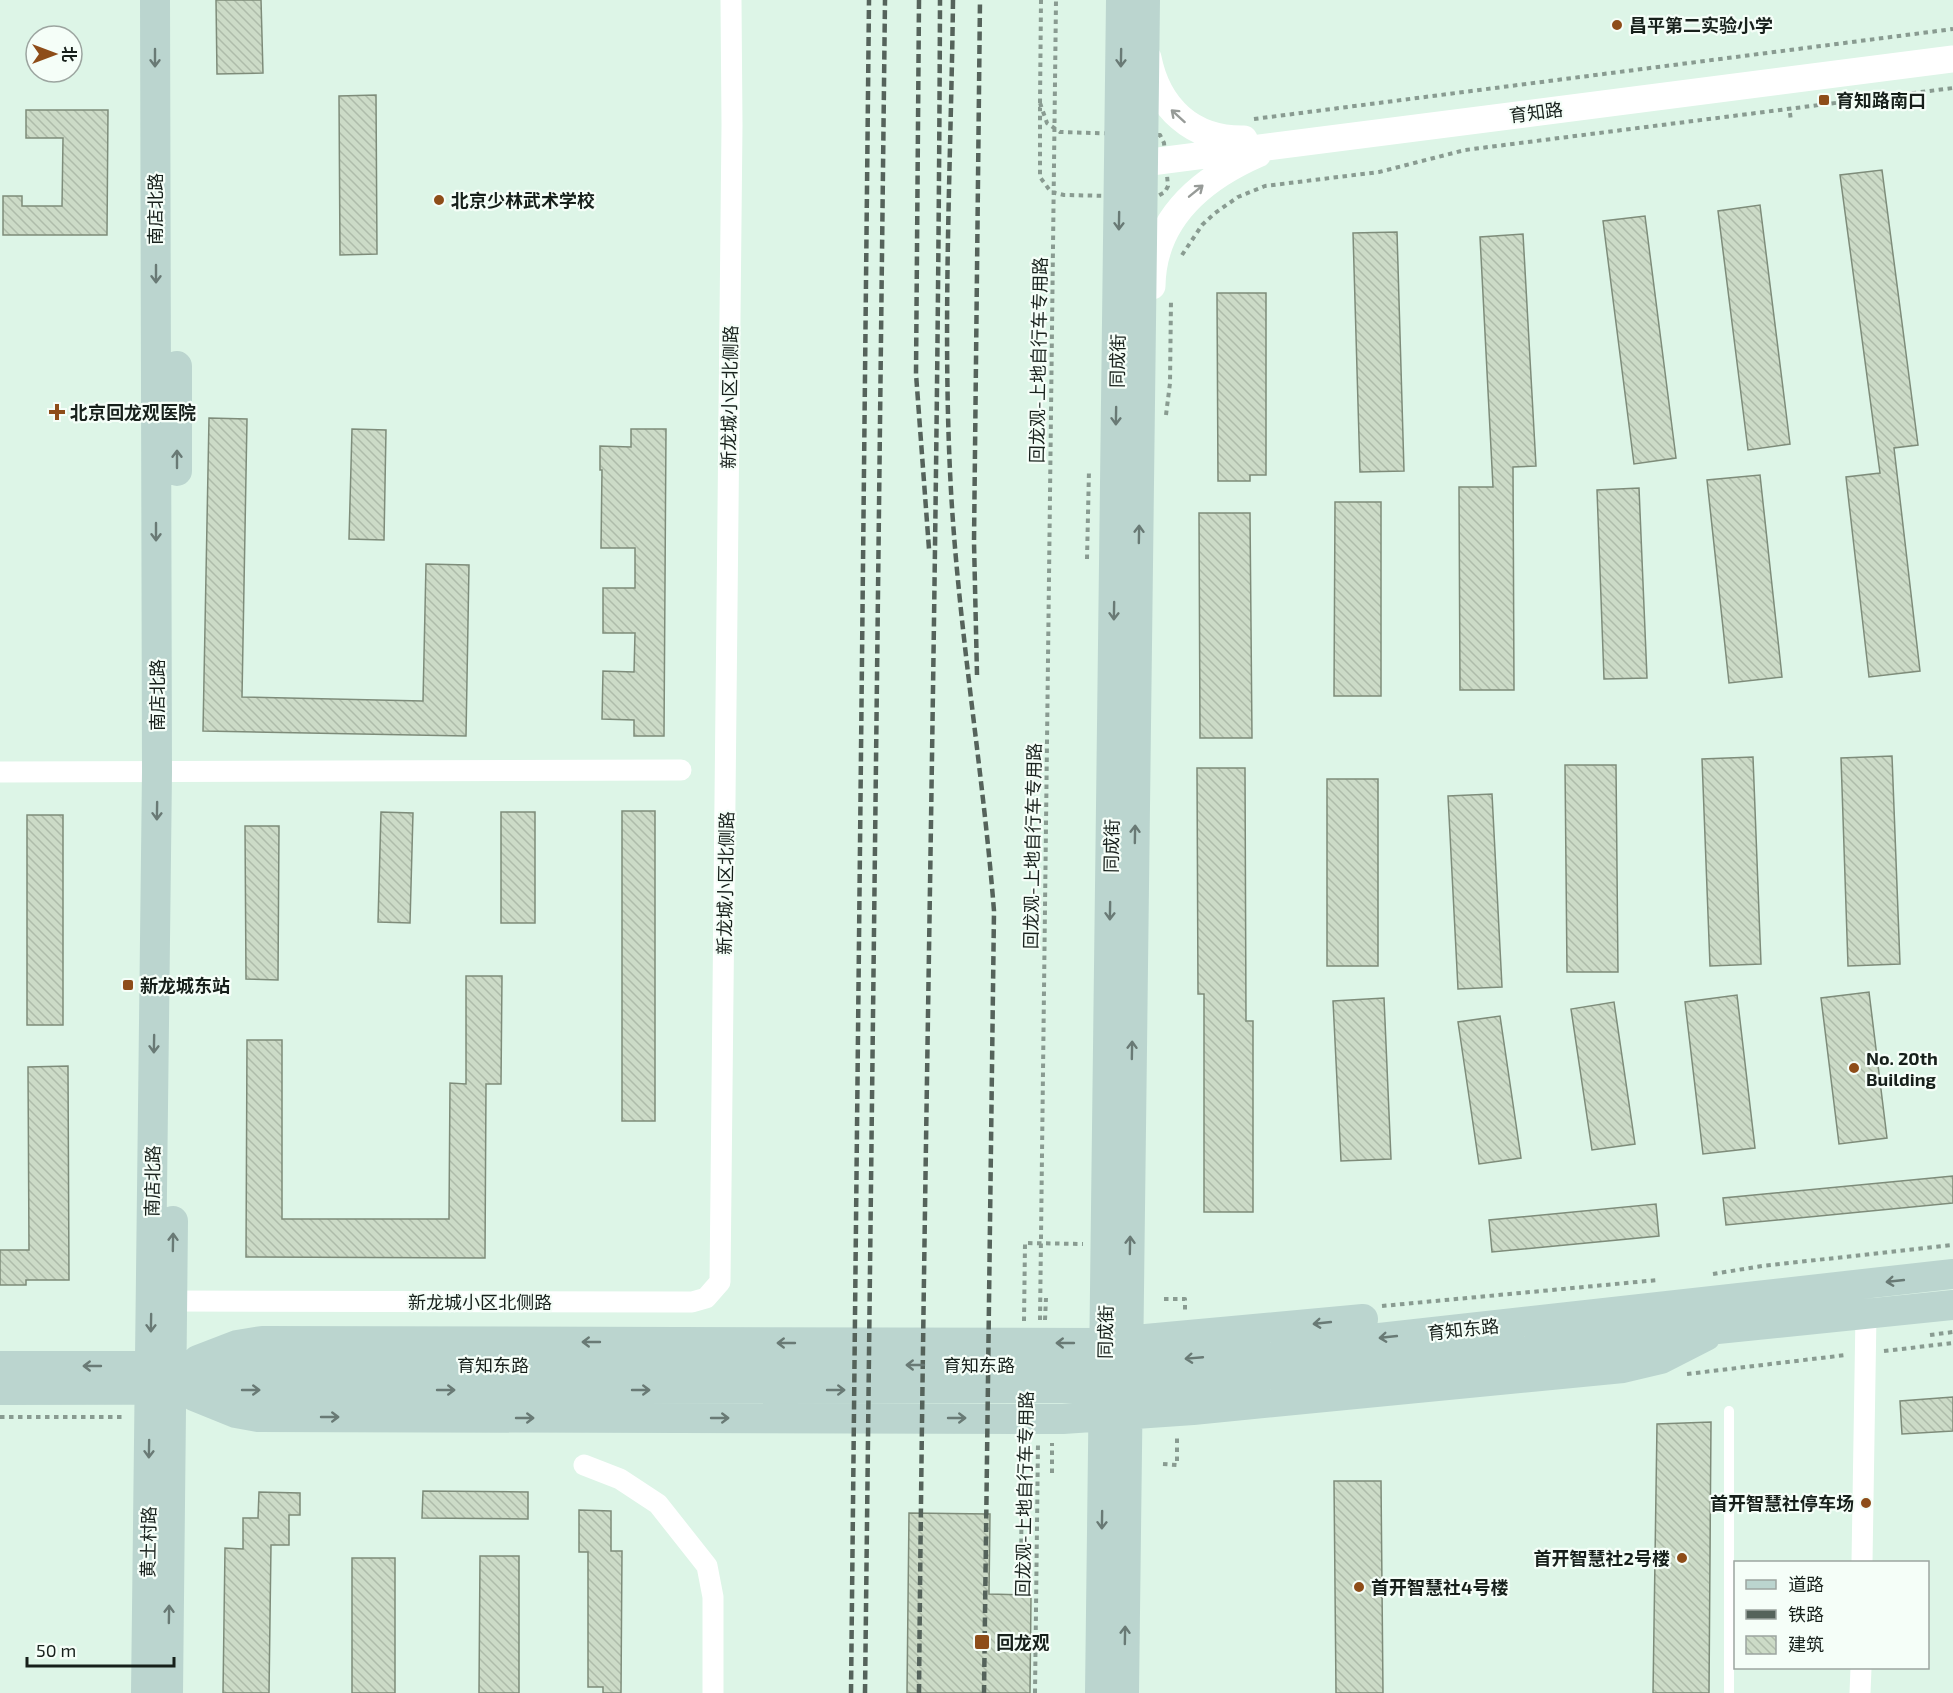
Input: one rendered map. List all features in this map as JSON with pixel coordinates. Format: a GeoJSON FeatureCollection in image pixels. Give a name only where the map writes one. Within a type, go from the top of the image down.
{"type":"FeatureCollection","features":[{"type":"Feature","properties":{"kind":"main road","name":"南店北路"},"geometry":{"type":"LineString","coordinates":[[155,0],[168,772],[172,1301],[161,1378]]}},
{"type":"Feature","properties":{"kind":"main road","name":"南店北路"},"geometry":{"type":"LineString","coordinates":[[161,1378],[175,0]]}},
{"type":"Feature","properties":{"kind":"main road","name":"同成街"},"geometry":{"type":"LineString","coordinates":[[1124,1693],[1115,1462],[1131,163],[1137,4]]}},
{"type":"Feature","properties":{"kind":"main road","name":"同成街"},"geometry":{"type":"LineString","coordinates":[[1117,1303],[1139,466],[1131,163]]}},
{"type":"Feature","properties":{"kind":"main road","name":"育知东路"},"geometry":{"type":"LineString","coordinates":[[0,1366],[161,1378],[1102,1388],[1191,1383],[1737,1312],[1953,1274]]}},
{"type":"Feature","properties":{"kind":"main road"},"geometry":{"type":"LineString","coordinates":[[161,1378],[186,1364],[237,1345],[262,1341],[1102,1343],[1186,1337],[1619,1293],[1737,1312]]}},
{"type":"Feature","properties":{"kind":"main road","name":"育知东路"},"geometry":{"type":"LineString","coordinates":[[1737,1312],[1866,1314],[1953,1305]]}},
{"type":"Feature","properties":{"kind":"main road","name":"育知东路"},"geometry":{"type":"LineString","coordinates":[[0,1390],[161,1378]]}},
{"type":"Feature","properties":{"kind":"main road","name":"黄土村路"},"geometry":{"type":"LineString","coordinates":[[147,1693],[161,1378]]}},
{"type":"Feature","properties":{"kind":"main road","name":"黄土村路"},"geometry":{"type":"LineString","coordinates":[[161,1378],[168,1693]]}},
{"type":"Feature","properties":{"kind":"main road","name":"同成街"},"geometry":{"type":"LineString","coordinates":[[1100,1693],[1115,1462]]}},
{"type":"Feature","properties":{"kind":"street","name":"新龙城小区北侧路"},"geometry":{"type":"LineString","coordinates":[[172,1301],[692,1302],[711,1295],[720,1282],[732,137],[730,0]]}},
{"type":"Feature","properties":{"kind":"street"},"geometry":{"type":"LineString","coordinates":[[1137,4],[1158,92],[1180,119],[1207,134],[1247,139],[1353,127],[1439,125]]}},
{"type":"Feature","properties":{"kind":"street","name":"育知路"},"geometry":{"type":"LineString","coordinates":[[1131,163],[1953,59]]}},
{"type":"Feature","properties":{"kind":"street"},"geometry":{"type":"LineString","coordinates":[[1139,466],[1151,380],[1153,267],[1164,230],[1189,197],[1218,175],[1272,149],[1310,141]]}},
{"type":"Feature","properties":{"kind":"street"},"geometry":{"type":"LineString","coordinates":[[0,772],[681,770]]}},
{"type":"Feature","properties":{"kind":"street"},"geometry":{"type":"LineString","coordinates":[[1862,1561],[1866,1314]]}},
{"type":"Feature","properties":{"kind":"street"},"geometry":{"type":"LineString","coordinates":[[584,1465],[620,1479],[658,1504],[706,1566],[713,1596],[712,1693]]}},
{"type":"Feature","properties":{"kind":"street"},"geometry":{"type":"LineString","coordinates":[[1860,1693],[1861,1669]]}},
{"type":"Feature","properties":{"kind":"lane"},"geometry":{"type":"LineString","coordinates":[[1729,1693],[1730,1411]]}},
{"type":"Feature","properties":{"kind":"path"},"geometry":{"type":"LineString","coordinates":[[1041,0],[1041,181],[1056,194],[1097,196]]}},
{"type":"Feature","properties":{"kind":"path","name":"回龙观-上地自行车专用路"},"geometry":{"type":"LineString","coordinates":[[1040,1327],[1056,0]]}},
{"type":"Feature","properties":{"kind":"path"},"geometry":{"type":"LineString","coordinates":[[1247,119],[1953,30]]}},
{"type":"Feature","properties":{"kind":"path"},"geometry":{"type":"LineString","coordinates":[[1181,257],[1197,231],[1215,213],[1238,197],[1265,186],[1379,172],[1465,150],[1953,88]]}},
{"type":"Feature","properties":{"kind":"path"},"geometry":{"type":"LineString","coordinates":[[1040,103],[1044,119],[1055,130],[1098,133]]}},
{"type":"Feature","properties":{"kind":"path"},"geometry":{"type":"LineString","coordinates":[[1860,104],[1861,113]]}},
{"type":"Feature","properties":{"kind":"path"},"geometry":{"type":"LineString","coordinates":[[1790,113],[1791,122]]}},
{"type":"Feature","properties":{"kind":"path"},"geometry":{"type":"LineString","coordinates":[[1165,423],[1170,383],[1171,297]]}},
{"type":"Feature","properties":{"kind":"path"},"geometry":{"type":"LineString","coordinates":[[1025,1262],[1025,1243],[1087,1244]]}},
{"type":"Feature","properties":{"kind":"path"},"geometry":{"type":"LineString","coordinates":[[1046,1298],[1046,1320]]}},
{"type":"Feature","properties":{"kind":"path"},"geometry":{"type":"LineString","coordinates":[[1164,1299],[1185,1299],[1185,1313]]}},
{"type":"Feature","properties":{"kind":"path"},"geometry":{"type":"LineString","coordinates":[[1930,1335],[1940,1336],[1953,1332]]}},
{"type":"Feature","properties":{"kind":"path"},"geometry":{"type":"LineString","coordinates":[[0,1417],[108,1417]]}},
{"type":"Feature","properties":{"kind":"path"},"geometry":{"type":"LineString","coordinates":[[1163,1464],[1177,1465],[1178,1431]]}},
{"type":"Feature","properties":{"kind":"path","name":"回龙观-上地自行车专用路"},"geometry":{"type":"LineString","coordinates":[[1035,1693],[1038,1434]]}},
{"type":"Feature","properties":{"kind":"path"},"geometry":{"type":"LineString","coordinates":[[1052,1439],[1052,1473]]}},
{"type":"Feature","properties":{"kind":"path"},"geometry":{"type":"LineString","coordinates":[[1021,1528],[1021,1579]]}},
{"type":"Feature","properties":{"kind":"building"},"geometry":{"type":"Polygon","coordinates":[[[216,0],[261,0],[263,73],[217,74],[216,0]]]}},
{"type":"Feature","properties":{"kind":"building"},"geometry":{"type":"Polygon","coordinates":[[[376,95],[377,254],[340,255],[339,96],[376,95]]]}},
{"type":"Feature","properties":{"kind":"building"},"geometry":{"type":"Polygon","coordinates":[[[26,110],[108,110],[107,235],[3,235],[3,196],[22,196],[22,206],[62,206],[63,138],[26,138],[26,110]]]}},
{"type":"Feature","properties":{"kind":"building"},"geometry":{"type":"Polygon","coordinates":[[[1882,170],[1918,445],[1894,448],[1920,671],[1869,677],[1846,477],[1880,473],[1840,175],[1882,170]]]}},
{"type":"Feature","properties":{"kind":"building"},"geometry":{"type":"Polygon","coordinates":[[[1760,205],[1790,444],[1748,450],[1718,211],[1760,205]]]}},
{"type":"Feature","properties":{"kind":"building"},"geometry":{"type":"Polygon","coordinates":[[[1645,216],[1676,458],[1634,464],[1603,221],[1645,216]]]}},
{"type":"Feature","properties":{"kind":"building"},"geometry":{"type":"Polygon","coordinates":[[[1397,232],[1404,471],[1360,472],[1353,233],[1397,232]]]}},
{"type":"Feature","properties":{"kind":"building"},"geometry":{"type":"Polygon","coordinates":[[[1523,234],[1536,466],[1513,467],[1514,690],[1460,690],[1459,487],[1493,487],[1480,237],[1523,234]]]}},
{"type":"Feature","properties":{"kind":"building"},"geometry":{"type":"Polygon","coordinates":[[[1217,293],[1266,293],[1266,475],[1250,475],[1250,481],[1218,481],[1217,293]]]}},
{"type":"Feature","properties":{"kind":"building"},"geometry":{"type":"Polygon","coordinates":[[[209,418],[247,419],[242,697],[423,701],[426,564],[469,565],[466,736],[203,731],[209,418]]]}},
{"type":"Feature","properties":{"kind":"building"},"geometry":{"type":"Polygon","coordinates":[[[352,429],[386,430],[384,540],[349,539],[352,429]]]}},
{"type":"Feature","properties":{"kind":"building"},"geometry":{"type":"Polygon","coordinates":[[[631,429],[666,429],[664,736],[634,736],[634,720],[602,719],[603,671],[634,672],[635,633],[603,633],[603,588],[635,588],[635,548],[601,548],[600,446],[631,447],[631,429]]]}},
{"type":"Feature","properties":{"kind":"building"},"geometry":{"type":"Polygon","coordinates":[[[1760,475],[1782,677],[1729,683],[1707,480],[1760,475]]]}},
{"type":"Feature","properties":{"kind":"building"},"geometry":{"type":"Polygon","coordinates":[[[1639,488],[1647,678],[1604,679],[1597,490],[1639,488]]]}},
{"type":"Feature","properties":{"kind":"building"},"geometry":{"type":"Polygon","coordinates":[[[1335,502],[1381,502],[1381,696],[1334,696],[1335,502]]]}},
{"type":"Feature","properties":{"kind":"building"},"geometry":{"type":"Polygon","coordinates":[[[1199,513],[1250,513],[1252,738],[1200,738],[1199,513]]]}},
{"type":"Feature","properties":{"kind":"building"},"geometry":{"type":"Polygon","coordinates":[[[1892,756],[1900,964],[1848,966],[1841,758],[1892,756]]]}},
{"type":"Feature","properties":{"kind":"building"},"geometry":{"type":"Polygon","coordinates":[[[1753,757],[1761,964],[1710,966],[1702,759],[1753,757]]]}},
{"type":"Feature","properties":{"kind":"building"},"geometry":{"type":"Polygon","coordinates":[[[1565,765],[1616,765],[1618,972],[1567,972],[1565,765]]]}},
{"type":"Feature","properties":{"kind":"building"},"geometry":{"type":"Polygon","coordinates":[[[1197,768],[1245,768],[1246,1021],[1253,1021],[1253,1212],[1204,1212],[1204,994],[1198,994],[1197,768]]]}},
{"type":"Feature","properties":{"kind":"building"},"geometry":{"type":"Polygon","coordinates":[[[1327,779],[1378,779],[1378,966],[1327,966],[1327,779]]]}},
{"type":"Feature","properties":{"kind":"building"},"geometry":{"type":"Polygon","coordinates":[[[1492,794],[1502,987],[1458,989],[1448,796],[1492,794]]]}},
{"type":"Feature","properties":{"kind":"building"},"geometry":{"type":"Polygon","coordinates":[[[622,811],[655,811],[655,1121],[622,1121],[622,811]]]}},
{"type":"Feature","properties":{"kind":"building"},"geometry":{"type":"Polygon","coordinates":[[[381,812],[413,813],[410,923],[378,922],[381,812]]]}},
{"type":"Feature","properties":{"kind":"building"},"geometry":{"type":"Polygon","coordinates":[[[501,812],[535,812],[535,923],[501,923],[501,812]]]}},
{"type":"Feature","properties":{"kind":"building"},"geometry":{"type":"Polygon","coordinates":[[[27,815],[63,815],[63,1025],[27,1025],[27,815]]]}},
{"type":"Feature","properties":{"kind":"building"},"geometry":{"type":"Polygon","coordinates":[[[245,826],[279,826],[278,980],[246,979],[245,826]]]}},
{"type":"Feature","properties":{"kind":"building"},"geometry":{"type":"Polygon","coordinates":[[[466,976],[502,976],[501,1084],[486,1084],[485,1258],[246,1257],[247,1040],[282,1040],[282,1219],[449,1219],[450,1083],[466,1084],[466,976]]]}},
{"type":"Feature","properties":{"kind":"building","name":"No. 20th Building"},"geometry":{"type":"Polygon","coordinates":[[[1869,992],[1887,1138],[1839,1144],[1821,998],[1869,992]]]}},
{"type":"Feature","properties":{"kind":"building"},"geometry":{"type":"Polygon","coordinates":[[[1737,995],[1755,1148],[1703,1154],[1685,1002],[1737,995]]]}},
{"type":"Feature","properties":{"kind":"building"},"geometry":{"type":"Polygon","coordinates":[[[1384,998],[1391,1159],[1341,1161],[1333,1001],[1384,998]]]}},
{"type":"Feature","properties":{"kind":"building"},"geometry":{"type":"Polygon","coordinates":[[[1614,1002],[1635,1144],[1592,1150],[1571,1009],[1614,1002]]]}},
{"type":"Feature","properties":{"kind":"building"},"geometry":{"type":"Polygon","coordinates":[[[1500,1016],[1521,1158],[1479,1164],[1458,1022],[1500,1016]]]}},
{"type":"Feature","properties":{"kind":"building"},"geometry":{"type":"Polygon","coordinates":[[[68,1066],[69,1280],[26,1280],[26,1285],[0,1285],[0,1250],[29,1250],[28,1067],[68,1066]]]}},
{"type":"Feature","properties":{"kind":"building"},"geometry":{"type":"Polygon","coordinates":[[[1953,1176],[1953,1203],[1726,1225],[1723,1198],[1953,1176]]]}},
{"type":"Feature","properties":{"kind":"building"},"geometry":{"type":"Polygon","coordinates":[[[1656,1204],[1659,1236],[1492,1252],[1489,1220],[1656,1204]]]}},
{"type":"Feature","properties":{"kind":"building"},"geometry":{"type":"Polygon","coordinates":[[[1953,1397],[1953,1431],[1902,1434],[1900,1401],[1953,1397]]]}},
{"type":"Feature","properties":{"kind":"building","name":"首开智慧社2号楼"},"geometry":{"type":"Polygon","coordinates":[[[1711,1422],[1709,1693],[1653,1693],[1657,1424],[1711,1422]]]}},
{"type":"Feature","properties":{"kind":"building","name":"首开智慧社4号楼"},"geometry":{"type":"Polygon","coordinates":[[[1334,1481],[1381,1481],[1383,1693],[1336,1693],[1334,1481]]]}},
{"type":"Feature","properties":{"kind":"building"},"geometry":{"type":"Polygon","coordinates":[[[423,1491],[528,1492],[528,1519],[422,1518],[423,1491]]]}},
{"type":"Feature","properties":{"kind":"building"},"geometry":{"type":"Polygon","coordinates":[[[259,1492],[300,1493],[300,1515],[289,1515],[289,1545],[271,1545],[269,1693],[223,1693],[225,1548],[243,1549],[243,1518],[258,1518],[259,1492]]]}},
{"type":"Feature","properties":{"kind":"building"},"geometry":{"type":"Polygon","coordinates":[[[579,1510],[611,1511],[611,1551],[622,1551],[621,1693],[603,1693],[603,1687],[588,1687],[588,1552],[579,1552],[579,1510]]]}},
{"type":"Feature","properties":{"kind":"building"},"geometry":{"type":"Polygon","coordinates":[[[909,1513],[990,1514],[989,1594],[1031,1595],[1030,1693],[907,1693],[909,1513]]]}},
{"type":"Feature","properties":{"kind":"building"},"geometry":{"type":"Polygon","coordinates":[[[480,1556],[519,1556],[519,1693],[479,1693],[480,1556]]]}},
{"type":"Feature","properties":{"kind":"building"},"geometry":{"type":"Polygon","coordinates":[[[352,1558],[395,1558],[395,1693],[352,1693],[352,1558]]]}},
{"type":"Feature","properties":{"kind":"railway"},"geometry":{"type":"LineString","coordinates":[[851,1693],[869,0]]}},
{"type":"Feature","properties":{"kind":"railway"},"geometry":{"type":"LineString","coordinates":[[865,1693],[885,0]]}},
{"type":"Feature","properties":{"kind":"railway"},"geometry":{"type":"LineString","coordinates":[[919,0],[916,374],[929,549]]}},
{"type":"Feature","properties":{"kind":"railway"},"geometry":{"type":"LineString","coordinates":[[919,1693],[937,423],[940,0]]}},
{"type":"Feature","properties":{"kind":"railway"},"geometry":{"type":"LineString","coordinates":[[953,0],[947,307],[948,430],[955,544],[994,911],[984,1693]]}},
{"type":"Feature","properties":{"kind":"railway"},"geometry":{"type":"LineString","coordinates":[[977,675],[974,542],[980,0]]}},
{"type":"Feature","properties":{"kind":"place","name":"昌平第二实验小学"},"geometry":{"type":"Point","coordinates":[1617,25]}},
{"type":"Feature","properties":{"kind":"place","name":"育知路南口"},"geometry":{"type":"Point","coordinates":[1824,100]}},
{"type":"Feature","properties":{"kind":"place","name":"北京少林武术学校"},"geometry":{"type":"Point","coordinates":[439,200]}},
{"type":"Feature","properties":{"kind":"place","name":"北京回龙观医院"},"geometry":{"type":"Point","coordinates":[57,412]}},
{"type":"Feature","properties":{"kind":"place","name":"新龙城东站"},"geometry":{"type":"Point","coordinates":[128,985]}},
{"type":"Feature","properties":{"kind":"place","name":"No. 20th Building"},"geometry":{"type":"Point","coordinates":[1854,1068]}},
{"type":"Feature","properties":{"kind":"place","name":"首开智慧社停车场"},"geometry":{"type":"Point","coordinates":[1866,1503]}},
{"type":"Feature","properties":{"kind":"place","name":"首开智慧社2号楼"},"geometry":{"type":"Point","coordinates":[1682,1558]}},
{"type":"Feature","properties":{"kind":"place","name":"首开智慧社4号楼"},"geometry":{"type":"Point","coordinates":[1359,1587]}},
{"type":"Feature","properties":{"kind":"place","name":"回龙观"},"geometry":{"type":"Point","coordinates":[982,1642]}}]}
